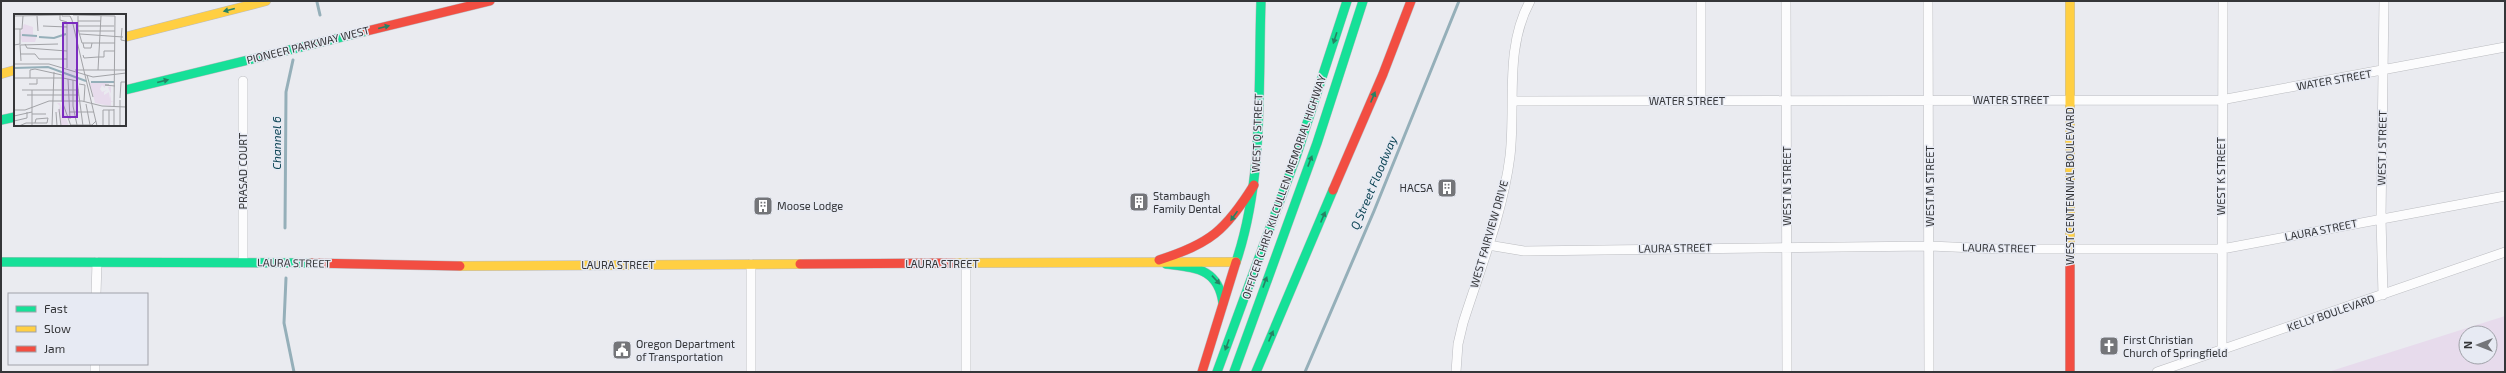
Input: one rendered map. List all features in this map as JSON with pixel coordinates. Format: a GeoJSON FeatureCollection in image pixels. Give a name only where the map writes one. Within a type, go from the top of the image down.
{"type":"FeatureCollection","features":[{"type":"Feature","properties":{"kind":"main road"},"geometry":{"type":"LineString","coordinates":[[126,37],[266,1]]}},
{"type":"Feature","properties":{"kind":"main road","name":"PIONEER PARKWAY WEST"},"geometry":{"type":"LineString","coordinates":[[126,90],[490,1]]}},
{"type":"Feature","properties":{"kind":"main road","name":"WEST Q STREET"},"geometry":{"type":"LineString","coordinates":[[1202,372],[1247,230],[1255,184],[1261,1]]}},
{"type":"Feature","properties":{"kind":"main road","name":"OFFICER CHRIS KILCULLEN MEMORIAL HIGHWAY"},"geometry":{"type":"LineString","coordinates":[[1217,372],[1296,157],[1347,1]]}},
{"type":"Feature","properties":{"kind":"main road","name":"OFFICER CHRIS KILCULLEN MEMORIAL HIGHWAY"},"geometry":{"type":"LineString","coordinates":[[1234,372],[1317,143],[1363,1]]}},
{"type":"Feature","properties":{"kind":"main road"},"geometry":{"type":"LineString","coordinates":[[1256,372],[1377,88],[1412,1]]}},
{"type":"Feature","properties":{"kind":"main road","name":"WEST CENTENNIAL BOULEVARD"},"geometry":{"type":"LineString","coordinates":[[2070,1],[2070,372]]}},
{"type":"Feature","properties":{"kind":"main road"},"geometry":{"type":"LineString","coordinates":[[1,74],[14,70]]}},
{"type":"Feature","properties":{"kind":"main road"},"geometry":{"type":"LineString","coordinates":[[1,120],[14,117]]}},
{"type":"Feature","properties":{"kind":"main road"},"geometry":{"type":"LineString","coordinates":[[1145,264],[1199,246],[1214,237],[1228,224],[1255,184]]}},
{"type":"Feature","properties":{"kind":"main road","name":"LAURA STREET"},"geometry":{"type":"LineString","coordinates":[[1,262],[243,262],[462,266],[1166,264],[1236,262]]}},
{"type":"Feature","properties":{"kind":"main road"},"geometry":{"type":"LineString","coordinates":[[1166,264],[1212,275],[1220,284],[1223,305]]}},
{"type":"Feature","properties":{"kind":"street","name":"WEST FAIRVIEW DRIVE"},"geometry":{"type":"LineString","coordinates":[[1456,372],[1458,344],[1463,323],[1503,194],[1510,157],[1513,101],[1513,52],[1516,34],[1530,1]]}},
{"type":"Feature","properties":{"kind":"street"},"geometry":{"type":"LineString","coordinates":[[1701,1],[1701,101]]}},
{"type":"Feature","properties":{"kind":"street","name":"WEST N STREET"},"geometry":{"type":"LineString","coordinates":[[1786,1],[1787,372]]}},
{"type":"Feature","properties":{"kind":"street","name":"WEST M STREET"},"geometry":{"type":"LineString","coordinates":[[1928,1],[1930,100],[1929,372]]}},
{"type":"Feature","properties":{"kind":"street","name":"WEST K STREET"},"geometry":{"type":"LineString","coordinates":[[2222,350],[2221,100],[2223,1]]}},
{"type":"Feature","properties":{"kind":"street","name":"WEST J STREET"},"geometry":{"type":"LineString","coordinates":[[2383,295],[2382,218],[2384,1]]}},
{"type":"Feature","properties":{"kind":"street","name":"WATER STREET"},"geometry":{"type":"LineString","coordinates":[[1513,101],[2221,100],[2505,47]]}},
{"type":"Feature","properties":{"kind":"street","name":"PRASAD COURT"},"geometry":{"type":"LineString","coordinates":[[243,81],[243,262]]}},
{"type":"Feature","properties":{"kind":"street","name":"LAURA STREET"},"geometry":{"type":"LineString","coordinates":[[1488,245],[1524,251],[1930,246],[2070,250],[2222,249],[2505,196]]}},
{"type":"Feature","properties":{"kind":"street","name":"KELLY BOULEVARD"},"geometry":{"type":"LineString","coordinates":[[2157,372],[2505,252]]}},
{"type":"Feature","properties":{"kind":"street"},"geometry":{"type":"LineString","coordinates":[[96,262],[96,293]]}},
{"type":"Feature","properties":{"kind":"street"},"geometry":{"type":"LineString","coordinates":[[751,264],[751,372]]}},
{"type":"Feature","properties":{"kind":"street"},"geometry":{"type":"LineString","coordinates":[[966,264],[966,372]]}},
{"type":"Feature","properties":{"kind":"shaded area"},"geometry":{"type":"Polygon","coordinates":[[[2505,316],[2505,372],[2328,372],[2458,331],[2458,365],[2498,365],[2498,325],[2477,325],[2505,316]]]}},
{"type":"Feature","properties":{"kind":"waterway","name":"Q Street Floodway"},"geometry":{"type":"LineString","coordinates":[[1305,372],[1374,211],[1459,1]]}},
{"type":"Feature","properties":{"kind":"waterway","name":"Channel 6"},"geometry":{"type":"LineString","coordinates":[[317,2],[320,15]]}},
{"type":"Feature","properties":{"kind":"waterway","name":"Channel 6"},"geometry":{"type":"LineString","coordinates":[[285,228],[286,92],[293,60]]}},
{"type":"Feature","properties":{"kind":"waterway","name":"Channel 6"},"geometry":{"type":"LineString","coordinates":[[286,278],[284,323],[294,372]]}},
{"type":"Feature","properties":{"kind":"traffic: fast"},"geometry":{"type":"LineString","coordinates":[[1236,262],[1245,231],[1255,166],[1258,133],[1261,1]]}},
{"type":"Feature","properties":{"kind":"traffic: fast"},"geometry":{"type":"LineString","coordinates":[[1217,372],[1296,157],[1347,1]]}},
{"type":"Feature","properties":{"kind":"traffic: fast"},"geometry":{"type":"LineString","coordinates":[[1234,372],[1317,143],[1363,1]]}},
{"type":"Feature","properties":{"kind":"traffic: fast"},"geometry":{"type":"LineString","coordinates":[[126,90],[367,31]]}},
{"type":"Feature","properties":{"kind":"traffic: fast"},"geometry":{"type":"LineString","coordinates":[[1,120],[14,117]]}},
{"type":"Feature","properties":{"kind":"traffic: fast"},"geometry":{"type":"LineString","coordinates":[[1256,372],[1333,190]]}},
{"type":"Feature","properties":{"kind":"traffic: fast"},"geometry":{"type":"LineString","coordinates":[[1,262],[310,263]]}},
{"type":"Feature","properties":{"kind":"traffic: fast"},"geometry":{"type":"LineString","coordinates":[[1166,264],[1196,269],[1211,276],[1220,291],[1223,303]]}},
{"type":"Feature","properties":{"kind":"traffic: slow"},"geometry":{"type":"LineString","coordinates":[[126,37],[266,1]]}},
{"type":"Feature","properties":{"kind":"traffic: slow"},"geometry":{"type":"LineString","coordinates":[[2070,1],[2070,265]]}},
{"type":"Feature","properties":{"kind":"traffic: slow"},"geometry":{"type":"LineString","coordinates":[[1,74],[14,70]]}},
{"type":"Feature","properties":{"kind":"traffic: slow"},"geometry":{"type":"LineString","coordinates":[[954,263],[1236,262]]}},
{"type":"Feature","properties":{"kind":"traffic: slow"},"geometry":{"type":"LineString","coordinates":[[460,266],[800,264]]}},
{"type":"Feature","properties":{"kind":"traffic: jam"},"geometry":{"type":"LineString","coordinates":[[367,31],[490,1]]}},
{"type":"Feature","properties":{"kind":"traffic: jam"},"geometry":{"type":"LineString","coordinates":[[1333,190],[1383,74],[1411,1]]}},
{"type":"Feature","properties":{"kind":"traffic: jam"},"geometry":{"type":"LineString","coordinates":[[1159,260],[1191,248],[1215,233],[1235,213],[1254,185]]}},
{"type":"Feature","properties":{"kind":"traffic: jam"},"geometry":{"type":"LineString","coordinates":[[1202,372],[1236,262]]}},
{"type":"Feature","properties":{"kind":"traffic: jam"},"geometry":{"type":"LineString","coordinates":[[310,263],[460,266]]}},
{"type":"Feature","properties":{"kind":"traffic: jam"},"geometry":{"type":"LineString","coordinates":[[800,264],[954,263]]}},
{"type":"Feature","properties":{"kind":"traffic: jam"},"geometry":{"type":"LineString","coordinates":[[2070,265],[2070,372]]}},
{"type":"Feature","properties":{"kind":"place","name":"HACSA"},"geometry":{"type":"Point","coordinates":[1447,188]}},
{"type":"Feature","properties":{"kind":"place","name":"Stambaugh Family Dental"},"geometry":{"type":"Point","coordinates":[1139,202]}},
{"type":"Feature","properties":{"kind":"place","name":"Moose Lodge"},"geometry":{"type":"Point","coordinates":[763,206]}},
{"type":"Feature","properties":{"kind":"place","name":"First Christian Church of Springfield"},"geometry":{"type":"Point","coordinates":[2109,346]}},
{"type":"Feature","properties":{"kind":"place","name":"Oregon Department of Transportation"},"geometry":{"type":"Point","coordinates":[622,350]}}]}
